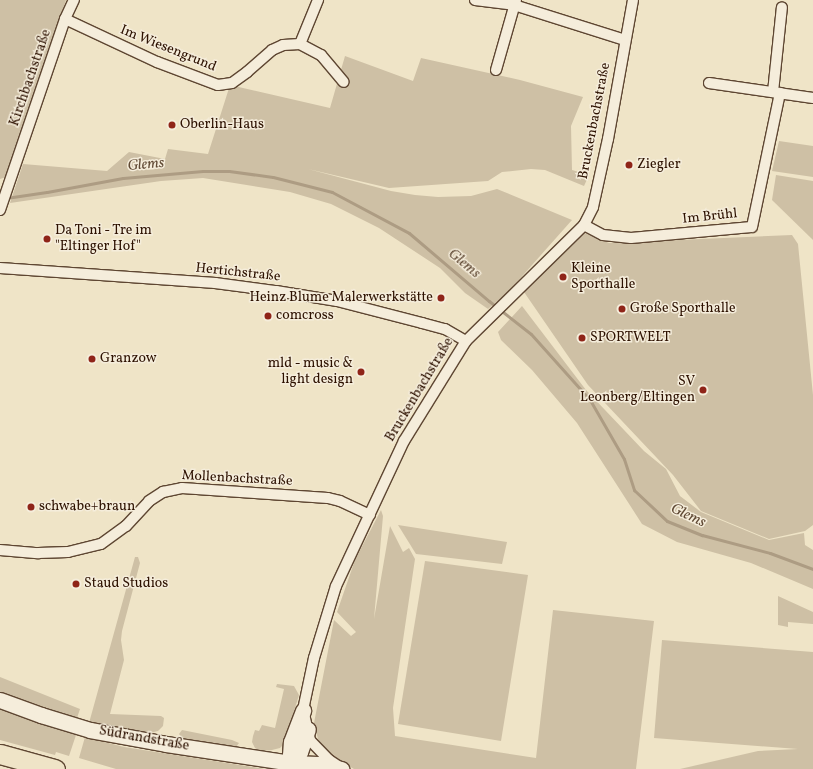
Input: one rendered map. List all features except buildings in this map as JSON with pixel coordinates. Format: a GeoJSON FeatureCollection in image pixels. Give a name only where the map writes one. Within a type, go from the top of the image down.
{"type":"FeatureCollection","features":[{"type":"Feature","properties":{"kind":"highway"},"geometry":{"type":"LineString","coordinates":[[0,754],[55,769]]}},
{"type":"Feature","properties":{"kind":"main road","name":"Südrandstraße"},"geometry":{"type":"LineString","coordinates":[[0,700],[41,715],[90,730],[297,766],[312,763],[341,769]]}},
{"type":"Feature","properties":{"kind":"main road"},"geometry":{"type":"LineString","coordinates":[[297,766],[290,755],[291,742],[303,710]]}},
{"type":"Feature","properties":{"kind":"main road"},"geometry":{"type":"LineString","coordinates":[[297,766],[308,729]]}},
{"type":"Feature","properties":{"kind":"street","name":"Kirchbachstraße"},"geometry":{"type":"LineString","coordinates":[[1,207],[65,19],[74,0]]}},
{"type":"Feature","properties":{"kind":"street"},"geometry":{"type":"LineString","coordinates":[[318,0],[300,44],[321,55],[344,82]]}},
{"type":"Feature","properties":{"kind":"street"},"geometry":{"type":"LineString","coordinates":[[475,0],[515,2],[625,40]]}},
{"type":"Feature","properties":{"kind":"street","name":"Bruckenbachstraße"},"geometry":{"type":"LineString","coordinates":[[341,769],[329,760],[310,740],[303,710],[314,658],[336,586],[404,441],[466,341],[584,225],[593,206],[608,139],[633,0]]}},
{"type":"Feature","properties":{"kind":"street"},"geometry":{"type":"LineString","coordinates":[[496,70],[515,2]]}},
{"type":"Feature","properties":{"kind":"street"},"geometry":{"type":"LineString","coordinates":[[776,93],[782,7]]}},
{"type":"Feature","properties":{"kind":"street","name":"Im Wiesengrund"},"geometry":{"type":"LineString","coordinates":[[65,19],[157,62],[218,85],[232,83],[272,50],[283,45],[300,44]]}},
{"type":"Feature","properties":{"kind":"street"},"geometry":{"type":"LineString","coordinates":[[709,83],[813,98]]}},
{"type":"Feature","properties":{"kind":"street","name":"Im Brühl"},"geometry":{"type":"LineString","coordinates":[[584,225],[603,235],[631,238],[752,227],[776,93]]}},
{"type":"Feature","properties":{"kind":"street","name":"Hertichstraße"},"geometry":{"type":"LineString","coordinates":[[0,268],[215,284],[337,300],[445,329],[466,341]]}},
{"type":"Feature","properties":{"kind":"street","name":"Mollenbachstraße"},"geometry":{"type":"LineString","coordinates":[[0,550],[38,553],[68,552],[101,544],[126,526],[149,501],[163,492],[182,488],[328,498],[340,501],[370,515]]}},
{"type":"Feature","properties":{"kind":"shaded area"},"geometry":{"type":"Polygon","coordinates":[[[0,0],[66,0],[6,177],[0,179],[0,0]]]}},
{"type":"Feature","properties":{"kind":"shaded area"},"geometry":{"type":"Polygon","coordinates":[[[345,56],[413,81],[421,58],[520,80],[583,97],[571,126],[572,170],[589,175],[584,186],[545,170],[531,169],[502,172],[488,181],[389,188],[308,169],[391,191],[415,195],[438,197],[471,196],[497,189],[572,220],[509,291],[488,309],[465,293],[440,268],[379,228],[331,204],[290,192],[203,178],[161,181],[10,203],[23,164],[107,171],[129,152],[165,159],[168,149],[208,154],[230,85],[330,108],[345,56]]]}},
{"type":"Feature","properties":{"kind":"shaded area"},"geometry":{"type":"Polygon","coordinates":[[[779,141],[813,146],[813,177],[772,171],[779,141]]]}},
{"type":"Feature","properties":{"kind":"shaded area"},"geometry":{"type":"Polygon","coordinates":[[[776,175],[813,181],[813,240],[772,200],[776,175]]]}},
{"type":"Feature","properties":{"kind":"shaded area","name":"SV Leonberg/Eltingen"},"geometry":{"type":"Polygon","coordinates":[[[582,232],[609,243],[792,235],[798,244],[813,395],[813,525],[805,531],[769,539],[701,511],[673,475],[588,385],[524,292],[582,232]]]}},
{"type":"Feature","properties":{"kind":"shaded area"},"geometry":{"type":"Polygon","coordinates":[[[522,306],[586,390],[644,451],[666,469],[680,496],[701,512],[769,540],[804,533],[805,545],[813,550],[813,589],[751,563],[677,542],[642,524],[577,423],[532,370],[501,340],[498,332],[522,306]]]}},
{"type":"Feature","properties":{"kind":"shaded area"},"geometry":{"type":"Polygon","coordinates":[[[381,510],[383,516],[374,619],[390,526],[403,552],[409,548],[415,559],[393,708],[395,736],[536,758],[553,610],[654,621],[636,769],[354,769],[335,758],[324,749],[318,739],[314,723],[334,620],[351,636],[356,632],[337,612],[355,560],[381,510]]]}},
{"type":"Feature","properties":{"kind":"shaded area"},"geometry":{"type":"Polygon","coordinates":[[[398,525],[507,542],[502,564],[416,554],[398,525]]]}},
{"type":"Feature","properties":{"kind":"shaded area"},"geometry":{"type":"Polygon","coordinates":[[[135,557],[138,557],[140,563],[122,631],[121,640],[124,660],[110,714],[161,716],[164,718],[163,726],[158,731],[150,733],[89,723],[135,557]]]}},
{"type":"Feature","properties":{"kind":"shaded area"},"geometry":{"type":"Polygon","coordinates":[[[425,561],[528,575],[501,741],[398,724],[425,561]]]}},
{"type":"Feature","properties":{"kind":"shaded area"},"geometry":{"type":"Polygon","coordinates":[[[778,596],[813,612],[813,624],[788,622],[788,627],[778,625],[778,596]]]}},
{"type":"Feature","properties":{"kind":"shaded area"},"geometry":{"type":"Polygon","coordinates":[[[662,640],[813,652],[813,769],[680,769],[758,751],[798,749],[654,738],[662,640]]]}},
{"type":"Feature","properties":{"kind":"shaded area"},"geometry":{"type":"Polygon","coordinates":[[[0,677],[80,709],[77,718],[0,692],[0,677]]]}},
{"type":"Feature","properties":{"kind":"shaded area"},"geometry":{"type":"Polygon","coordinates":[[[277,684],[294,686],[299,695],[284,744],[280,748],[261,751],[255,748],[252,742],[253,736],[255,730],[259,731],[262,725],[275,728],[284,689],[276,687],[277,684]]]}},
{"type":"Feature","properties":{"kind":"shaded area"},"geometry":{"type":"Polygon","coordinates":[[[0,706],[76,735],[69,756],[56,752],[55,755],[0,740],[0,706]]]}},
{"type":"Feature","properties":{"kind":"shaded area"},"geometry":{"type":"Polygon","coordinates":[[[182,730],[232,740],[239,743],[236,747],[182,738],[179,734],[182,730]]]}},
{"type":"Feature","properties":{"kind":"shaded area"},"geometry":{"type":"Polygon","coordinates":[[[85,737],[124,747],[266,769],[116,769],[79,758],[85,737]]]}},
{"type":"Feature","properties":{"kind":"waterway","name":"Glems"},"geometry":{"type":"LineString","coordinates":[[6,198],[123,178],[203,171],[229,171],[273,177],[332,192],[409,233],[489,301],[531,334],[590,400],[624,459],[634,490],[667,521],[702,535],[770,553],[813,569]]}},
{"type":"Feature","properties":{"kind":"place","name":"Oberlin-Haus"},"geometry":{"type":"Point","coordinates":[172,125]}},
{"type":"Feature","properties":{"kind":"place","name":"Ziegler"},"geometry":{"type":"Point","coordinates":[629,165]}},
{"type":"Feature","properties":{"kind":"place","name":"Da Toni - Tre im \"Eltinger Hof\""},"geometry":{"type":"Point","coordinates":[47,239]}},
{"type":"Feature","properties":{"kind":"place","name":"Kleine Sporthalle"},"geometry":{"type":"Point","coordinates":[563,277]}},
{"type":"Feature","properties":{"kind":"place","name":"Heinz Blume Malerwerkstätte"},"geometry":{"type":"Point","coordinates":[441,298]}},
{"type":"Feature","properties":{"kind":"place","name":"Große Sporthalle"},"geometry":{"type":"Point","coordinates":[622,309]}},
{"type":"Feature","properties":{"kind":"place","name":"comcross"},"geometry":{"type":"Point","coordinates":[268,316]}},
{"type":"Feature","properties":{"kind":"place","name":"SPORTWELT"},"geometry":{"type":"Point","coordinates":[582,338]}},
{"type":"Feature","properties":{"kind":"place","name":"Granzow"},"geometry":{"type":"Point","coordinates":[92,359]}},
{"type":"Feature","properties":{"kind":"place","name":"mld - music & light design"},"geometry":{"type":"Point","coordinates":[361,372]}},
{"type":"Feature","properties":{"kind":"place","name":"SV Leonberg/Eltingen"},"geometry":{"type":"Point","coordinates":[703,390]}},
{"type":"Feature","properties":{"kind":"place","name":"schwabe+braun"},"geometry":{"type":"Point","coordinates":[31,507]}},
{"type":"Feature","properties":{"kind":"place","name":"Staud Studios"},"geometry":{"type":"Point","coordinates":[76,584]}}]}
